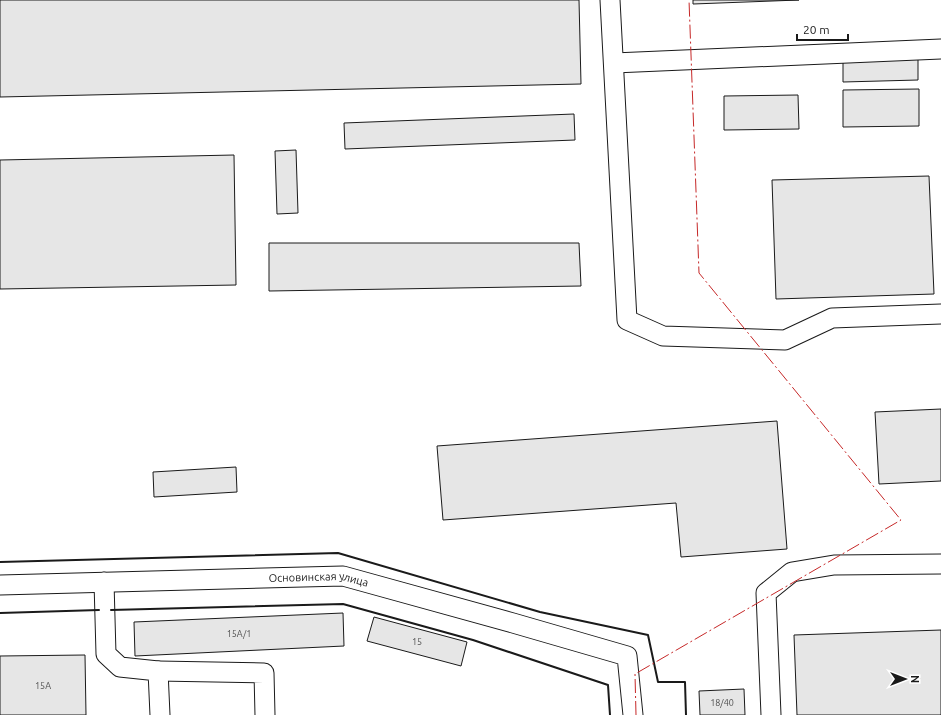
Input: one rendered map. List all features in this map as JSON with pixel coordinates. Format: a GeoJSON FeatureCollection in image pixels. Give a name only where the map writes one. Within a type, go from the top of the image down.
{"type":"FeatureCollection","features":[{"type":"Feature","properties":{"kind":"street"},"geometry":{"type":"LineString","coordinates":[[610,0],[627,320],[663,336],[785,340],[832,318],[941,314]]}},
{"type":"Feature","properties":{"kind":"street"},"geometry":{"type":"LineString","coordinates":[[614,63],[941,49]]}},
{"type":"Feature","properties":{"kind":"street"},"geometry":{"type":"LineString","coordinates":[[771,715],[766,593],[792,572],[827,566],[941,564]]}},
{"type":"Feature","properties":{"kind":"street","name":"Основинская улица"},"geometry":{"type":"LineString","coordinates":[[0,585],[343,576],[627,656],[633,715]]}},
{"type":"Feature","properties":{"kind":"street"},"geometry":{"type":"LineString","coordinates":[[104,582],[106,654],[120,667],[158,671],[264,673],[265,715]]}},
{"type":"Feature","properties":{"kind":"street"},"geometry":{"type":"LineString","coordinates":[[158,671],[160,715]]}},
{"type":"Feature","properties":{"kind":"building"},"geometry":{"type":"Polygon","coordinates":[[[0,0],[579,0],[581,84],[0,97],[0,0]]]}},
{"type":"Feature","properties":{"kind":"building"},"geometry":{"type":"Polygon","coordinates":[[[693,0],[799,0],[693,4],[693,0]]]}},
{"type":"Feature","properties":{"kind":"building"},"geometry":{"type":"Polygon","coordinates":[[[918,56],[918,80],[843,82],[843,58],[918,56]]]}},
{"type":"Feature","properties":{"kind":"building"},"geometry":{"type":"Polygon","coordinates":[[[919,89],[919,126],[843,127],[843,90],[919,89]]]}},
{"type":"Feature","properties":{"kind":"building"},"geometry":{"type":"Polygon","coordinates":[[[798,95],[799,129],[724,130],[724,96],[798,95]]]}},
{"type":"Feature","properties":{"kind":"building"},"geometry":{"type":"Polygon","coordinates":[[[574,114],[575,140],[345,149],[344,123],[574,114]]]}},
{"type":"Feature","properties":{"kind":"building"},"geometry":{"type":"Polygon","coordinates":[[[296,150],[298,213],[277,214],[275,151],[296,150]]]}},
{"type":"Feature","properties":{"kind":"building"},"geometry":{"type":"Polygon","coordinates":[[[234,155],[236,285],[0,289],[0,160],[234,155]]]}},
{"type":"Feature","properties":{"kind":"building"},"geometry":{"type":"Polygon","coordinates":[[[929,176],[934,294],[776,299],[772,180],[929,176]]]}},
{"type":"Feature","properties":{"kind":"building"},"geometry":{"type":"Polygon","coordinates":[[[269,243],[579,243],[581,286],[269,291],[269,243]]]}},
{"type":"Feature","properties":{"kind":"building"},"geometry":{"type":"Polygon","coordinates":[[[941,409],[941,481],[879,484],[875,412],[941,409]]]}},
{"type":"Feature","properties":{"kind":"building"},"geometry":{"type":"Polygon","coordinates":[[[777,421],[787,549],[681,557],[676,503],[443,520],[437,446],[777,421]]]}},
{"type":"Feature","properties":{"kind":"building"},"geometry":{"type":"Polygon","coordinates":[[[236,467],[237,492],[154,497],[153,472],[236,467]]]}},
{"type":"Feature","properties":{"kind":"building"},"geometry":{"type":"Polygon","coordinates":[[[343,613],[344,646],[135,656],[134,622],[343,613]]]}},
{"type":"Feature","properties":{"kind":"building"},"geometry":{"type":"Polygon","coordinates":[[[374,617],[467,642],[461,666],[367,641],[374,617]]]}},
{"type":"Feature","properties":{"kind":"building"},"geometry":{"type":"Polygon","coordinates":[[[941,630],[941,715],[797,715],[794,635],[941,630]]]}},
{"type":"Feature","properties":{"kind":"building"},"geometry":{"type":"Polygon","coordinates":[[[85,655],[86,715],[0,715],[0,656],[85,655]]]}},
{"type":"Feature","properties":{"kind":"building"},"geometry":{"type":"Polygon","coordinates":[[[744,689],[745,715],[700,715],[699,691],[744,689]]]}},
{"type":"Feature","properties":{"kind":"wall"},"geometry":{"type":"LineString","coordinates":[[0,562],[338,553],[540,612],[648,635],[658,682],[685,682],[686,715]]}},
{"type":"Feature","properties":{"kind":"wall"},"geometry":{"type":"LineString","coordinates":[[111,610],[343,604],[473,640],[608,685],[610,715]]}},
{"type":"Feature","properties":{"kind":"wall"},"geometry":{"type":"LineString","coordinates":[[0,613],[99,610]]}},
{"type":"Feature","properties":{"kind":"power"},"geometry":{"type":"LineString","coordinates":[[636,715],[635,674],[901,520],[699,273],[689,0]]}}]}
